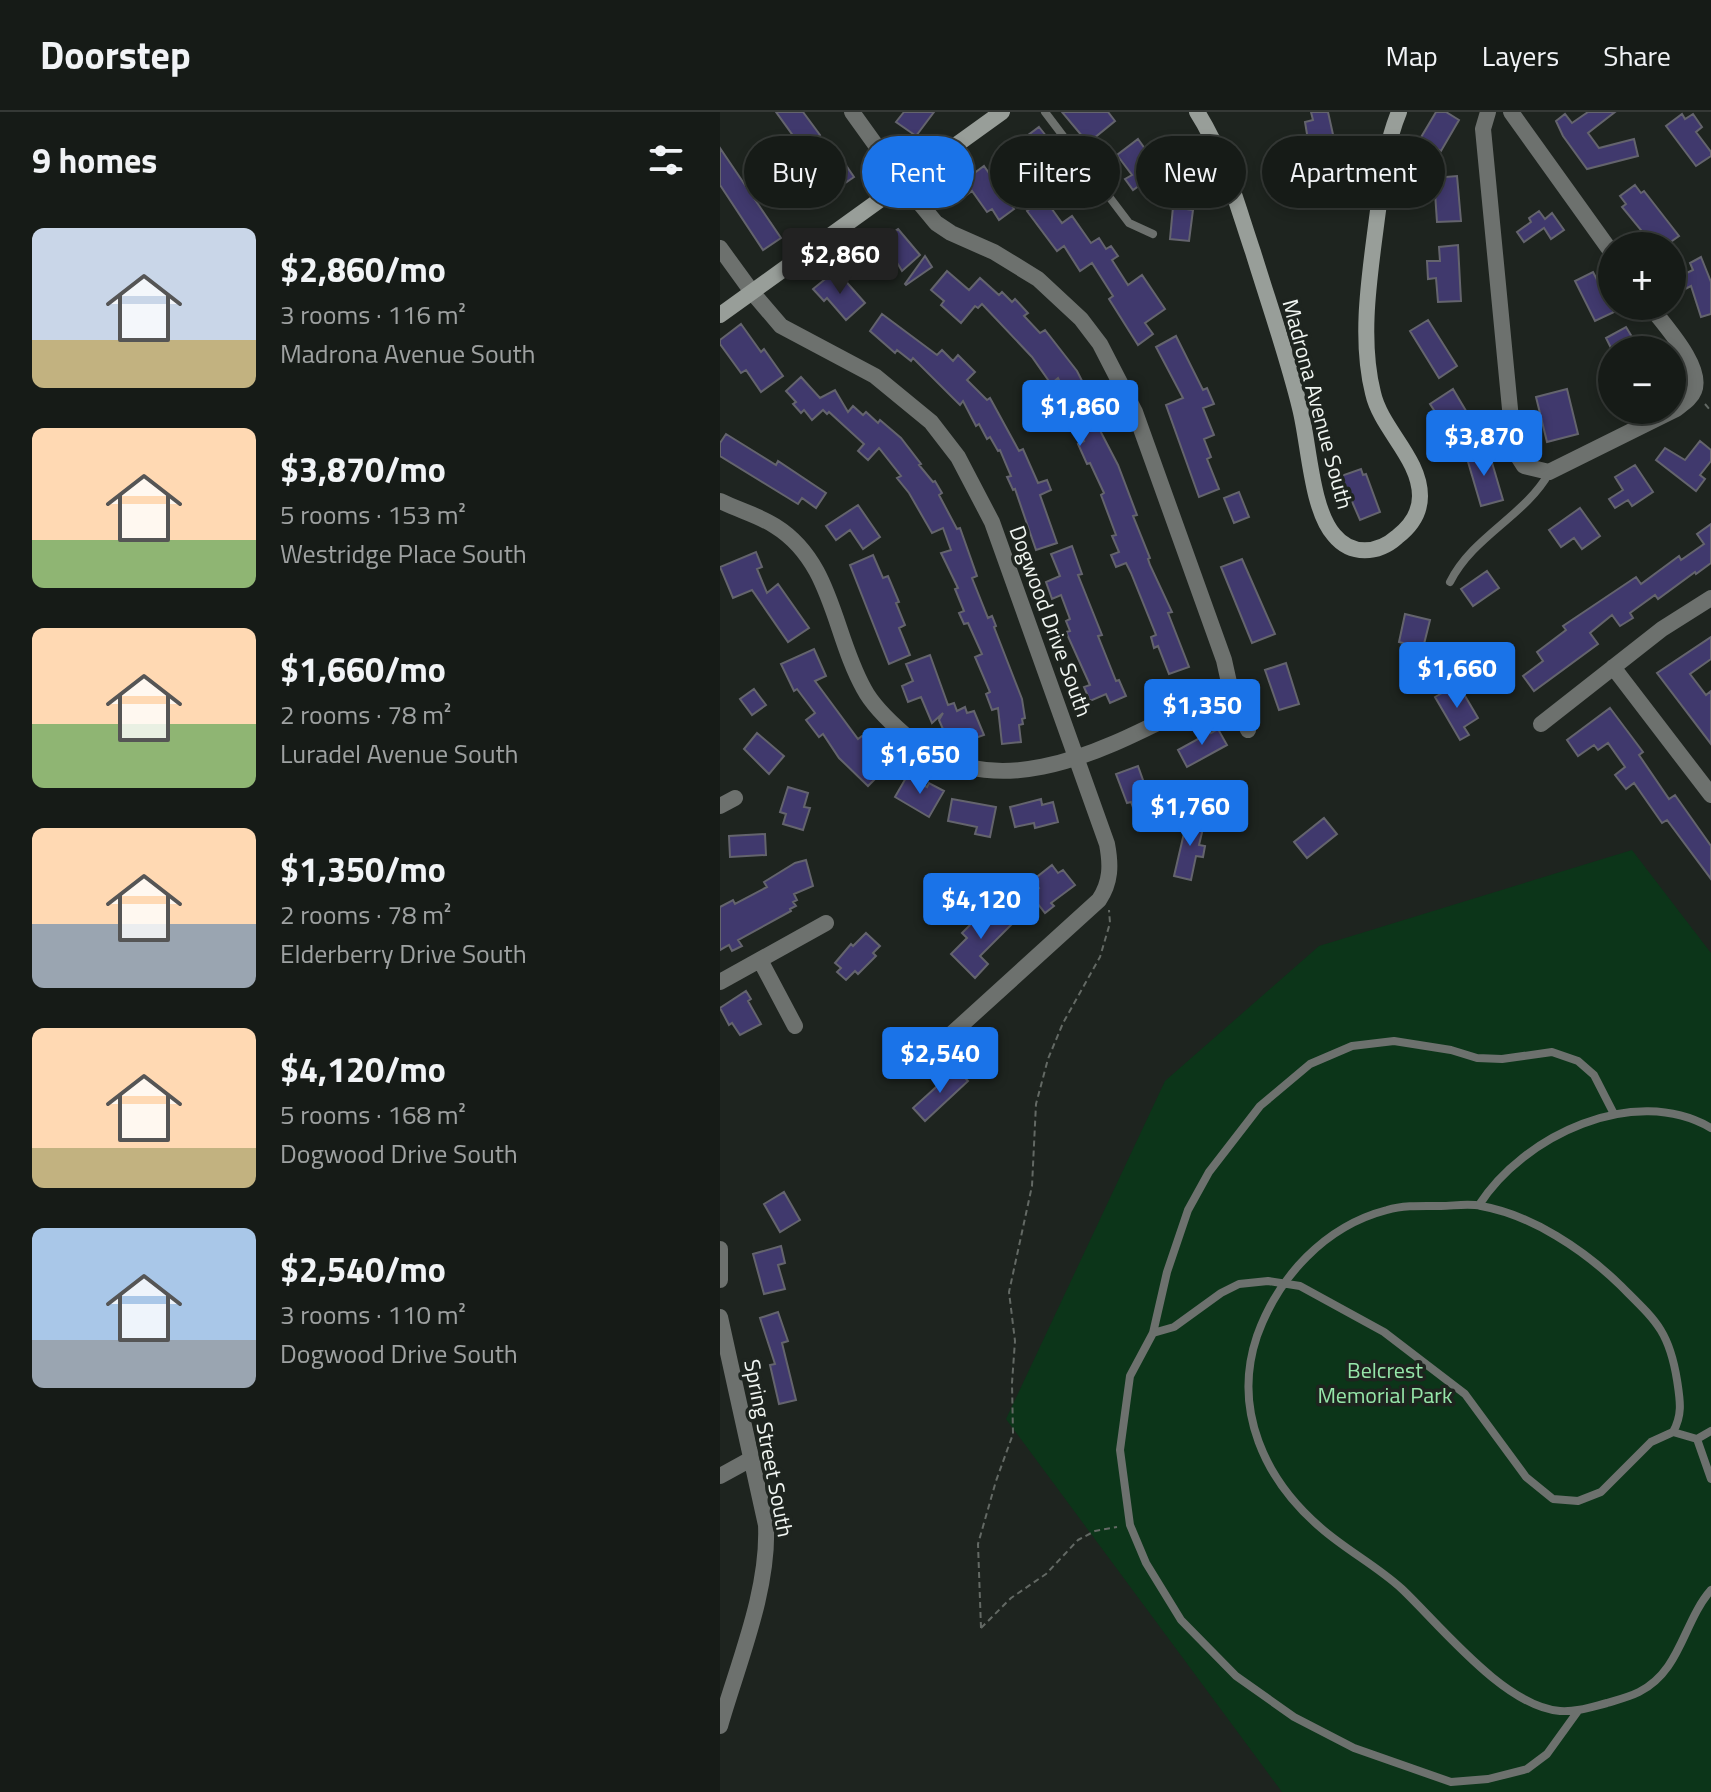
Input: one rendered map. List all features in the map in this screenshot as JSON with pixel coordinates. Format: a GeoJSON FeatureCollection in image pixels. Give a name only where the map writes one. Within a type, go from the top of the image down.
{"type":"FeatureCollection","features":[{"type":"Feature","properties":{"kind":"main road"},"geometry":{"type":"LineString","coordinates":[[969,136],[1002,112]]}},
{"type":"Feature","properties":{"kind":"main road","name":"Madrona Avenue South"},"geometry":{"type":"LineString","coordinates":[[1197,112],[1212,138],[1234,194],[1281,340],[1301,410],[1322,517],[1336,538],[1355,550],[1365,552],[1385,545],[1405,530],[1418,509],[1420,497],[1412,467],[1372,392],[1369,364],[1369,280],[1388,145],[1399,112]]}},
{"type":"Feature","properties":{"kind":"main road"},"geometry":{"type":"LineString","coordinates":[[720,315],[868,208]]}},
{"type":"Feature","properties":{"kind":"street"},"geometry":{"type":"LineString","coordinates":[[852,112],[869,136]]}},
{"type":"Feature","properties":{"kind":"street"},"geometry":{"type":"LineString","coordinates":[[1488,112],[1483,129],[1513,440],[1524,466],[1549,472],[1676,409],[1688,400],[1694,391],[1695,368],[1660,320]]}},
{"type":"Feature","properties":{"kind":"street"},"geometry":{"type":"LineString","coordinates":[[1511,112],[1598,233]]}},
{"type":"Feature","properties":{"kind":"street"},"geometry":{"type":"LineString","coordinates":[[924,208],[936,223],[951,233],[994,252],[1038,279],[1081,319],[1100,344],[1135,412],[1224,660],[1230,687],[1248,730]]}},
{"type":"Feature","properties":{"kind":"street","name":"Dogwood Drive South"},"geometry":{"type":"LineString","coordinates":[[720,248],[781,326],[875,376],[931,422],[977,487],[1107,844],[1110,862],[1107,888]]}},
{"type":"Feature","properties":{"kind":"street"},"geometry":{"type":"LineString","coordinates":[[720,501],[774,525],[803,550],[822,581],[864,689],[875,706],[918,747],[943,760],[993,771],[1019,772],[1049,767],[1076,758],[1230,687]]}},
{"type":"Feature","properties":{"kind":"street"},"geometry":{"type":"LineString","coordinates":[[1541,724],[1662,629],[1711,598]]}},
{"type":"Feature","properties":{"kind":"street"},"geometry":{"type":"LineString","coordinates":[[1613,667],[1711,795]]}},
{"type":"Feature","properties":{"kind":"street"},"geometry":{"type":"LineString","coordinates":[[935,1049],[1099,900],[1107,888]]}},
{"type":"Feature","properties":{"kind":"street"},"geometry":{"type":"LineString","coordinates":[[720,982],[826,923]]}},
{"type":"Feature","properties":{"kind":"street"},"geometry":{"type":"LineString","coordinates":[[760,960],[795,1026]]}},
{"type":"Feature","properties":{"kind":"street"},"geometry":{"type":"LineString","coordinates":[[720,1249],[720,1280]]}},
{"type":"Feature","properties":{"kind":"street","name":"Spring Street South"},"geometry":{"type":"LineString","coordinates":[[720,1317],[766,1525],[765,1563],[720,1726]]}},
{"type":"Feature","properties":{"kind":"street"},"geometry":{"type":"LineString","coordinates":[[720,1476],[751,1459]]}},
{"type":"Feature","properties":{"kind":"lane"},"geometry":{"type":"LineString","coordinates":[[1045,112],[1129,223],[1153,234]]}},
{"type":"Feature","properties":{"kind":"lane"},"geometry":{"type":"LineString","coordinates":[[1450,582],[1455,571],[1497,525],[1539,491],[1549,472]]}},
{"type":"Feature","properties":{"kind":"lane"},"geometry":{"type":"LineString","coordinates":[[1578,1711],[1547,1754],[1527,1769],[1488,1779],[1451,1782],[1354,1748],[1294,1717],[1236,1676],[1181,1620],[1146,1563],[1130,1525],[1120,1450],[1130,1376],[1153,1333],[1167,1272],[1188,1210],[1209,1172],[1260,1106],[1310,1064],[1352,1046],[1394,1041],[1451,1050],[1477,1058],[1502,1059],[1552,1052],[1578,1061],[1594,1075],[1614,1114]]}},
{"type":"Feature","properties":{"kind":"lane"},"geometry":{"type":"LineString","coordinates":[[1479,1205],[1493,1183],[1547,1142],[1590,1120],[1657,1110],[1696,1119],[1711,1128]]}},
{"type":"Feature","properties":{"kind":"lane"},"geometry":{"type":"LineString","coordinates":[[1153,1333],[1174,1327],[1221,1293],[1239,1284],[1254,1281],[1283,1282],[1300,1286],[1384,1332],[1465,1394],[1526,1477],[1553,1499],[1578,1501],[1601,1492],[1651,1442],[1673,1432],[1681,1418],[1675,1367],[1668,1337],[1648,1312],[1577,1247],[1512,1216],[1479,1205],[1390,1209],[1356,1220],[1316,1247],[1283,1282],[1256,1339],[1248,1383],[1250,1420],[1266,1465],[1292,1499],[1321,1529],[1401,1589],[1463,1653],[1529,1700],[1556,1711],[1578,1711],[1640,1692],[1668,1670],[1688,1634],[1699,1603],[1711,1590]]}},
{"type":"Feature","properties":{"kind":"lane"},"geometry":{"type":"LineString","coordinates":[[1673,1432],[1697,1439],[1711,1431]]}},
{"type":"Feature","properties":{"kind":"lane"},"geometry":{"type":"LineString","coordinates":[[1697,1439],[1711,1479]]}},
{"type":"Feature","properties":{"kind":"path"},"geometry":{"type":"LineString","coordinates":[[1107,888],[1110,923],[1100,957],[1063,1023],[1048,1059],[1036,1104],[1030,1197],[1009,1292],[1015,1341],[1013,1434],[978,1544],[981,1628],[1011,1598],[1046,1574],[1078,1540],[1095,1531],[1130,1525]]}},
{"type":"Feature","properties":{"kind":"green space","name":"Belcrest Memorial Park"},"geometry":{"type":"Polygon","coordinates":[[[1632,850],[1711,953],[1711,1792],[1282,1792],[1006,1419],[1165,1081],[1319,946],[1632,850]]]}},
{"type":"Feature","properties":{"kind":"building"},"geometry":{"type":"Polygon","coordinates":[[[776,112],[803,112],[820,135],[793,136],[776,112]]]}},
{"type":"Feature","properties":{"kind":"building"},"geometry":{"type":"Polygon","coordinates":[[[904,112],[934,112],[916,136],[896,122],[904,112]]]}},
{"type":"Feature","properties":{"kind":"building"},"geometry":{"type":"Polygon","coordinates":[[[1062,112],[1108,112],[1115,121],[1097,136],[1082,136],[1062,112]]]}},
{"type":"Feature","properties":{"kind":"building"},"geometry":{"type":"Polygon","coordinates":[[[1311,112],[1328,112],[1333,136],[1307,136],[1305,122],[1313,120],[1311,112]]]}},
{"type":"Feature","properties":{"kind":"building"},"geometry":{"type":"Polygon","coordinates":[[[1436,112],[1446,112],[1459,120],[1445,144],[1445,136],[1422,136],[1436,112]]]}},
{"type":"Feature","properties":{"kind":"building"},"geometry":{"type":"Polygon","coordinates":[[[1588,112],[1615,112],[1588,133],[1599,148],[1634,139],[1638,156],[1587,169],[1556,121],[1565,114],[1572,123],[1588,112]]]}},
{"type":"Feature","properties":{"kind":"building"},"geometry":{"type":"Polygon","coordinates":[[[1682,114],[1685,119],[1693,114],[1702,127],[1696,132],[1711,152],[1711,156],[1696,166],[1666,126],[1682,114]]]}},
{"type":"Feature","properties":{"kind":"building"},"geometry":{"type":"Polygon","coordinates":[[[1039,127],[1046,136],[1027,136],[1039,127]]]}},
{"type":"Feature","properties":{"kind":"building"},"geometry":{"type":"Polygon","coordinates":[[[1136,141],[1136,188],[1133,190],[1125,179],[1132,175],[1120,159],[1120,153],[1136,141]]]}},
{"type":"Feature","properties":{"kind":"building"},"geometry":{"type":"Polygon","coordinates":[[[720,148],[744,183],[744,208],[761,208],[781,238],[763,250],[720,185],[720,148]]]}},
{"type":"Feature","properties":{"kind":"building"},"geometry":{"type":"Polygon","coordinates":[[[846,165],[854,177],[846,182],[846,165]]]}},
{"type":"Feature","properties":{"kind":"building"},"geometry":{"type":"Polygon","coordinates":[[[984,166],[990,175],[990,208],[1014,209],[999,220],[992,209],[987,212],[974,194],[974,173],[984,166]]]}},
{"type":"Feature","properties":{"kind":"building"},"geometry":{"type":"Polygon","coordinates":[[[1457,176],[1461,221],[1437,222],[1436,208],[1445,208],[1445,177],[1457,176]]]}},
{"type":"Feature","properties":{"kind":"building"},"geometry":{"type":"Polygon","coordinates":[[[1635,185],[1641,193],[1644,191],[1676,232],[1643,232],[1622,207],[1626,204],[1620,196],[1635,185]]]}},
{"type":"Feature","properties":{"kind":"building"},"geometry":{"type":"Polygon","coordinates":[[[1031,208],[1051,208],[1062,223],[1072,216],[1091,243],[1099,238],[1106,249],[1111,246],[1118,256],[1112,260],[1128,285],[1142,275],[1165,309],[1145,323],[1153,334],[1138,345],[1109,299],[1113,296],[1092,263],[1080,271],[1064,246],[1057,251],[1027,211],[1031,208]]]}},
{"type":"Feature","properties":{"kind":"building"},"geometry":{"type":"Polygon","coordinates":[[[1173,208],[1193,210],[1189,241],[1170,239],[1173,208]]]}},
{"type":"Feature","properties":{"kind":"building"},"geometry":{"type":"Polygon","coordinates":[[[1539,211],[1545,219],[1552,213],[1564,230],[1551,239],[1544,228],[1524,242],[1517,232],[1531,222],[1529,218],[1539,211]]]}},
{"type":"Feature","properties":{"kind":"building"},"geometry":{"type":"Polygon","coordinates":[[[898,229],[920,255],[902,271],[883,239],[898,229]]]}},
{"type":"Feature","properties":{"kind":"building"},"geometry":{"type":"Polygon","coordinates":[[[1458,245],[1461,301],[1438,302],[1436,278],[1428,279],[1427,261],[1440,261],[1439,247],[1458,245]]]}},
{"type":"Feature","properties":{"kind":"building"},"geometry":{"type":"Polygon","coordinates":[[[925,256],[932,267],[906,285],[905,284],[925,256]]]}},
{"type":"Feature","properties":{"kind":"building"},"geometry":{"type":"Polygon","coordinates":[[[1701,257],[1711,282],[1711,314],[1701,317],[1691,286],[1686,288],[1686,273],[1693,270],[1690,263],[1701,257]]]}},
{"type":"Feature","properties":{"kind":"building"},"geometry":{"type":"Polygon","coordinates":[[[947,271],[969,290],[980,278],[999,295],[1002,292],[1012,302],[1015,299],[1028,313],[1024,316],[1040,333],[1045,330],[1077,371],[1099,414],[1093,417],[1118,465],[1137,515],[1133,516],[1150,565],[1172,612],[1168,613],[1189,667],[1169,674],[1158,646],[1154,648],[1151,637],[1156,635],[1131,573],[1126,563],[1116,567],[1111,555],[1119,552],[1101,495],[1104,493],[1078,444],[1084,441],[1078,429],[1083,428],[1058,378],[1051,384],[1032,357],[982,304],[978,308],[975,306],[961,323],[941,305],[944,301],[931,290],[947,271]]]}},
{"type":"Feature","properties":{"kind":"building"},"geometry":{"type":"Polygon","coordinates":[[[1593,272],[1598,282],[1598,320],[1595,321],[1575,281],[1593,272]]]}},
{"type":"Feature","properties":{"kind":"building"},"geometry":{"type":"Polygon","coordinates":[[[829,276],[835,283],[842,277],[865,303],[846,320],[827,298],[824,301],[813,289],[829,276]]]}},
{"type":"Feature","properties":{"kind":"building"},"geometry":{"type":"Polygon","coordinates":[[[882,314],[937,355],[942,350],[953,361],[958,355],[975,372],[967,380],[987,400],[990,398],[1019,451],[1023,449],[1038,483],[1047,480],[1051,490],[1040,495],[1057,543],[1036,550],[1015,489],[1007,477],[1011,476],[1000,450],[990,437],[987,439],[979,424],[976,426],[963,401],[960,405],[913,358],[911,361],[897,350],[895,353],[870,331],[882,314]]]}},
{"type":"Feature","properties":{"kind":"building"},"geometry":{"type":"Polygon","coordinates":[[[1428,320],[1457,366],[1439,378],[1410,331],[1428,320]]]}},
{"type":"Feature","properties":{"kind":"building"},"geometry":{"type":"Polygon","coordinates":[[[741,324],[783,376],[761,392],[746,370],[741,373],[720,344],[720,340],[741,324]]]}},
{"type":"Feature","properties":{"kind":"building"},"geometry":{"type":"Polygon","coordinates":[[[1626,327],[1631,336],[1610,336],[1626,327]]]}},
{"type":"Feature","properties":{"kind":"building"},"geometry":{"type":"Polygon","coordinates":[[[1176,336],[1203,390],[1207,388],[1214,404],[1203,408],[1214,435],[1204,439],[1211,457],[1207,459],[1219,489],[1199,497],[1166,405],[1183,398],[1156,347],[1176,336]]]}},
{"type":"Feature","properties":{"kind":"building"},"geometry":{"type":"Polygon","coordinates":[[[801,377],[820,398],[835,390],[848,412],[853,406],[878,423],[880,420],[901,438],[919,465],[935,481],[957,529],[960,528],[977,576],[972,578],[988,618],[992,616],[1022,699],[1025,718],[1019,725],[1021,742],[1002,744],[998,708],[992,710],[986,694],[990,692],[975,657],[982,654],[968,623],[964,624],[959,613],[964,611],[955,589],[958,588],[941,553],[951,550],[943,528],[932,533],[897,478],[901,476],[879,448],[868,460],[858,451],[864,444],[829,412],[827,414],[823,410],[812,420],[804,410],[801,413],[786,391],[801,377]]]}},
{"type":"Feature","properties":{"kind":"building"},"geometry":{"type":"Polygon","coordinates":[[[1453,389],[1478,431],[1457,445],[1430,404],[1453,389]]]}},
{"type":"Feature","properties":{"kind":"building"},"geometry":{"type":"Polygon","coordinates":[[[1567,389],[1578,434],[1547,442],[1536,397],[1567,389]]]}},
{"type":"Feature","properties":{"kind":"building"},"geometry":{"type":"Polygon","coordinates":[[[726,434],[776,465],[778,461],[826,493],[816,508],[802,498],[798,504],[720,456],[720,443],[726,434]]]}},
{"type":"Feature","properties":{"kind":"building"},"geometry":{"type":"Polygon","coordinates":[[[1700,441],[1711,450],[1711,461],[1700,475],[1705,479],[1696,491],[1656,460],[1665,448],[1685,460],[1700,441]]]}},
{"type":"Feature","properties":{"kind":"building"},"geometry":{"type":"Polygon","coordinates":[[[1488,449],[1503,500],[1481,506],[1466,455],[1488,449]]]}},
{"type":"Feature","properties":{"kind":"building"},"geometry":{"type":"Polygon","coordinates":[[[1635,465],[1653,492],[1632,506],[1628,500],[1615,508],[1609,499],[1623,490],[1615,477],[1635,465]]]}},
{"type":"Feature","properties":{"kind":"building"},"geometry":{"type":"Polygon","coordinates":[[[1361,469],[1363,475],[1366,474],[1380,512],[1360,520],[1341,476],[1361,469]]]}},
{"type":"Feature","properties":{"kind":"building"},"geometry":{"type":"Polygon","coordinates":[[[1239,492],[1249,517],[1234,523],[1224,498],[1239,492]]]}},
{"type":"Feature","properties":{"kind":"building"},"geometry":{"type":"Polygon","coordinates":[[[858,505],[880,537],[863,549],[850,530],[836,540],[826,526],[858,505]]]}},
{"type":"Feature","properties":{"kind":"building"},"geometry":{"type":"Polygon","coordinates":[[[1580,508],[1600,536],[1582,549],[1574,538],[1561,547],[1549,530],[1580,508]]]}},
{"type":"Feature","properties":{"kind":"building"},"geometry":{"type":"Polygon","coordinates":[[[1711,524],[1711,563],[1658,599],[1655,595],[1630,613],[1633,618],[1620,626],[1612,615],[1590,633],[1598,644],[1534,691],[1523,676],[1543,661],[1537,652],[1566,630],[1563,626],[1636,577],[1641,584],[1679,556],[1681,560],[1704,544],[1697,534],[1711,524]]]}},
{"type":"Feature","properties":{"kind":"building"},"geometry":{"type":"Polygon","coordinates":[[[1072,546],[1082,574],[1078,575],[1102,635],[1098,636],[1116,681],[1119,680],[1126,696],[1110,703],[1106,694],[1090,701],[1084,687],[1090,685],[1066,632],[1070,631],[1066,621],[1070,619],[1061,595],[1052,599],[1046,582],[1060,576],[1051,554],[1072,546]]]}},
{"type":"Feature","properties":{"kind":"building"},"geometry":{"type":"Polygon","coordinates":[[[756,552],[762,567],[757,569],[767,593],[778,584],[809,628],[788,642],[752,590],[733,598],[720,567],[756,552]]]}},
{"type":"Feature","properties":{"kind":"building"},"geometry":{"type":"Polygon","coordinates":[[[873,555],[883,578],[888,576],[899,602],[896,603],[905,625],[899,628],[910,655],[889,664],[850,565],[873,555]]]}},
{"type":"Feature","properties":{"kind":"building"},"geometry":{"type":"Polygon","coordinates":[[[1242,559],[1275,634],[1252,643],[1221,567],[1242,559]]]}},
{"type":"Feature","properties":{"kind":"building"},"geometry":{"type":"Polygon","coordinates":[[[1487,571],[1499,588],[1473,606],[1461,589],[1487,571]]]}},
{"type":"Feature","properties":{"kind":"building"},"geometry":{"type":"Polygon","coordinates":[[[1405,614],[1430,620],[1422,652],[1402,648],[1403,643],[1399,642],[1405,614]]]}},
{"type":"Feature","properties":{"kind":"building"},"geometry":{"type":"Polygon","coordinates":[[[1711,637],[1711,659],[1690,674],[1706,695],[1711,691],[1711,744],[1657,673],[1711,637]]]}},
{"type":"Feature","properties":{"kind":"building"},"geometry":{"type":"Polygon","coordinates":[[[814,649],[826,676],[815,681],[858,739],[862,736],[892,762],[868,786],[839,758],[823,734],[819,737],[806,720],[815,713],[797,689],[794,691],[781,664],[814,649]]]}},
{"type":"Feature","properties":{"kind":"building"},"geometry":{"type":"Polygon","coordinates":[[[930,655],[948,705],[954,703],[957,711],[965,707],[967,713],[974,711],[984,735],[957,741],[954,733],[946,736],[939,720],[943,713],[932,723],[921,697],[908,702],[902,686],[913,681],[906,664],[930,655]]]}},
{"type":"Feature","properties":{"kind":"building"},"geometry":{"type":"Polygon","coordinates":[[[1286,663],[1299,704],[1279,710],[1265,670],[1286,663]]]}},
{"type":"Feature","properties":{"kind":"building"},"geometry":{"type":"Polygon","coordinates":[[[1458,684],[1478,718],[1464,727],[1469,735],[1460,740],[1435,697],[1458,684]]]}},
{"type":"Feature","properties":{"kind":"building"},"geometry":{"type":"Polygon","coordinates":[[[754,689],[766,705],[752,715],[740,699],[754,689]]]}},
{"type":"Feature","properties":{"kind":"building"},"geometry":{"type":"Polygon","coordinates":[[[1610,708],[1643,752],[1639,755],[1669,799],[1675,795],[1711,846],[1711,879],[1667,820],[1662,823],[1634,783],[1626,789],[1615,775],[1625,767],[1608,743],[1598,750],[1594,745],[1578,756],[1567,740],[1610,708]]]}},
{"type":"Feature","properties":{"kind":"building"},"geometry":{"type":"Polygon","coordinates":[[[1209,729],[1211,733],[1218,729],[1227,745],[1187,767],[1178,750],[1200,738],[1198,735],[1209,729]]]}},
{"type":"Feature","properties":{"kind":"building"},"geometry":{"type":"Polygon","coordinates":[[[757,733],[784,756],[769,774],[744,749],[757,733]]]}},
{"type":"Feature","properties":{"kind":"building"},"geometry":{"type":"Polygon","coordinates":[[[1138,766],[1148,794],[1152,792],[1158,810],[1137,818],[1131,802],[1127,803],[1116,774],[1138,766]]]}},
{"type":"Feature","properties":{"kind":"building"},"geometry":{"type":"Polygon","coordinates":[[[907,776],[927,787],[929,783],[944,791],[929,817],[895,797],[907,776]]]}},
{"type":"Feature","properties":{"kind":"building"},"geometry":{"type":"Polygon","coordinates":[[[788,787],[808,793],[804,807],[810,808],[803,830],[783,824],[786,814],[780,812],[788,787]]]}},
{"type":"Feature","properties":{"kind":"building"},"geometry":{"type":"Polygon","coordinates":[[[952,799],[996,807],[990,837],[975,834],[977,827],[948,821],[952,799]]]}},
{"type":"Feature","properties":{"kind":"building"},"geometry":{"type":"Polygon","coordinates":[[[1041,799],[1042,805],[1053,802],[1058,822],[1035,828],[1034,823],[1015,827],[1010,807],[1041,799]]]}},
{"type":"Feature","properties":{"kind":"building"},"geometry":{"type":"Polygon","coordinates":[[[1188,816],[1205,820],[1199,845],[1205,846],[1203,857],[1196,856],[1191,880],[1174,876],[1188,816]]]}},
{"type":"Feature","properties":{"kind":"building"},"geometry":{"type":"Polygon","coordinates":[[[1324,818],[1337,834],[1307,858],[1294,842],[1324,818]]]}},
{"type":"Feature","properties":{"kind":"building"},"geometry":{"type":"Polygon","coordinates":[[[765,834],[766,855],[730,857],[729,836],[765,834]]]}},
{"type":"Feature","properties":{"kind":"building"},"geometry":{"type":"Polygon","coordinates":[[[806,860],[813,886],[794,894],[796,906],[738,940],[742,946],[732,951],[729,945],[720,950],[720,907],[733,900],[735,904],[767,887],[764,882],[795,863],[806,860]]]}},
{"type":"Feature","properties":{"kind":"building"},"geometry":{"type":"Polygon","coordinates":[[[1052,865],[1058,873],[1063,870],[1075,885],[1051,903],[1054,906],[1045,913],[1031,895],[1039,888],[1033,880],[1052,865]]]}},
{"type":"Feature","properties":{"kind":"building"},"geometry":{"type":"Polygon","coordinates":[[[998,906],[1014,922],[980,956],[988,964],[975,978],[951,954],[967,938],[962,933],[975,920],[980,924],[998,906]]]}},
{"type":"Feature","properties":{"kind":"building"},"geometry":{"type":"Polygon","coordinates":[[[866,933],[880,946],[873,953],[876,956],[858,974],[855,971],[846,980],[837,972],[841,968],[835,963],[851,944],[853,946],[866,933]]]}},
{"type":"Feature","properties":{"kind":"building"},"geometry":{"type":"Polygon","coordinates":[[[746,991],[761,1024],[740,1035],[732,1023],[729,1025],[720,1008],[746,991]]]}},
{"type":"Feature","properties":{"kind":"building"},"geometry":{"type":"Polygon","coordinates":[[[956,1069],[968,1081],[925,1121],[913,1108],[956,1069]]]}},
{"type":"Feature","properties":{"kind":"building"},"geometry":{"type":"Polygon","coordinates":[[[784,1192],[800,1220],[780,1232],[764,1204],[784,1192]]]}},
{"type":"Feature","properties":{"kind":"building"},"geometry":{"type":"Polygon","coordinates":[[[781,1246],[785,1263],[778,1265],[785,1289],[764,1294],[753,1254],[781,1246]]]}},
{"type":"Feature","properties":{"kind":"building"},"geometry":{"type":"Polygon","coordinates":[[[778,1312],[788,1341],[782,1343],[796,1400],[779,1404],[770,1365],[775,1364],[760,1318],[778,1312]]]}}]}
